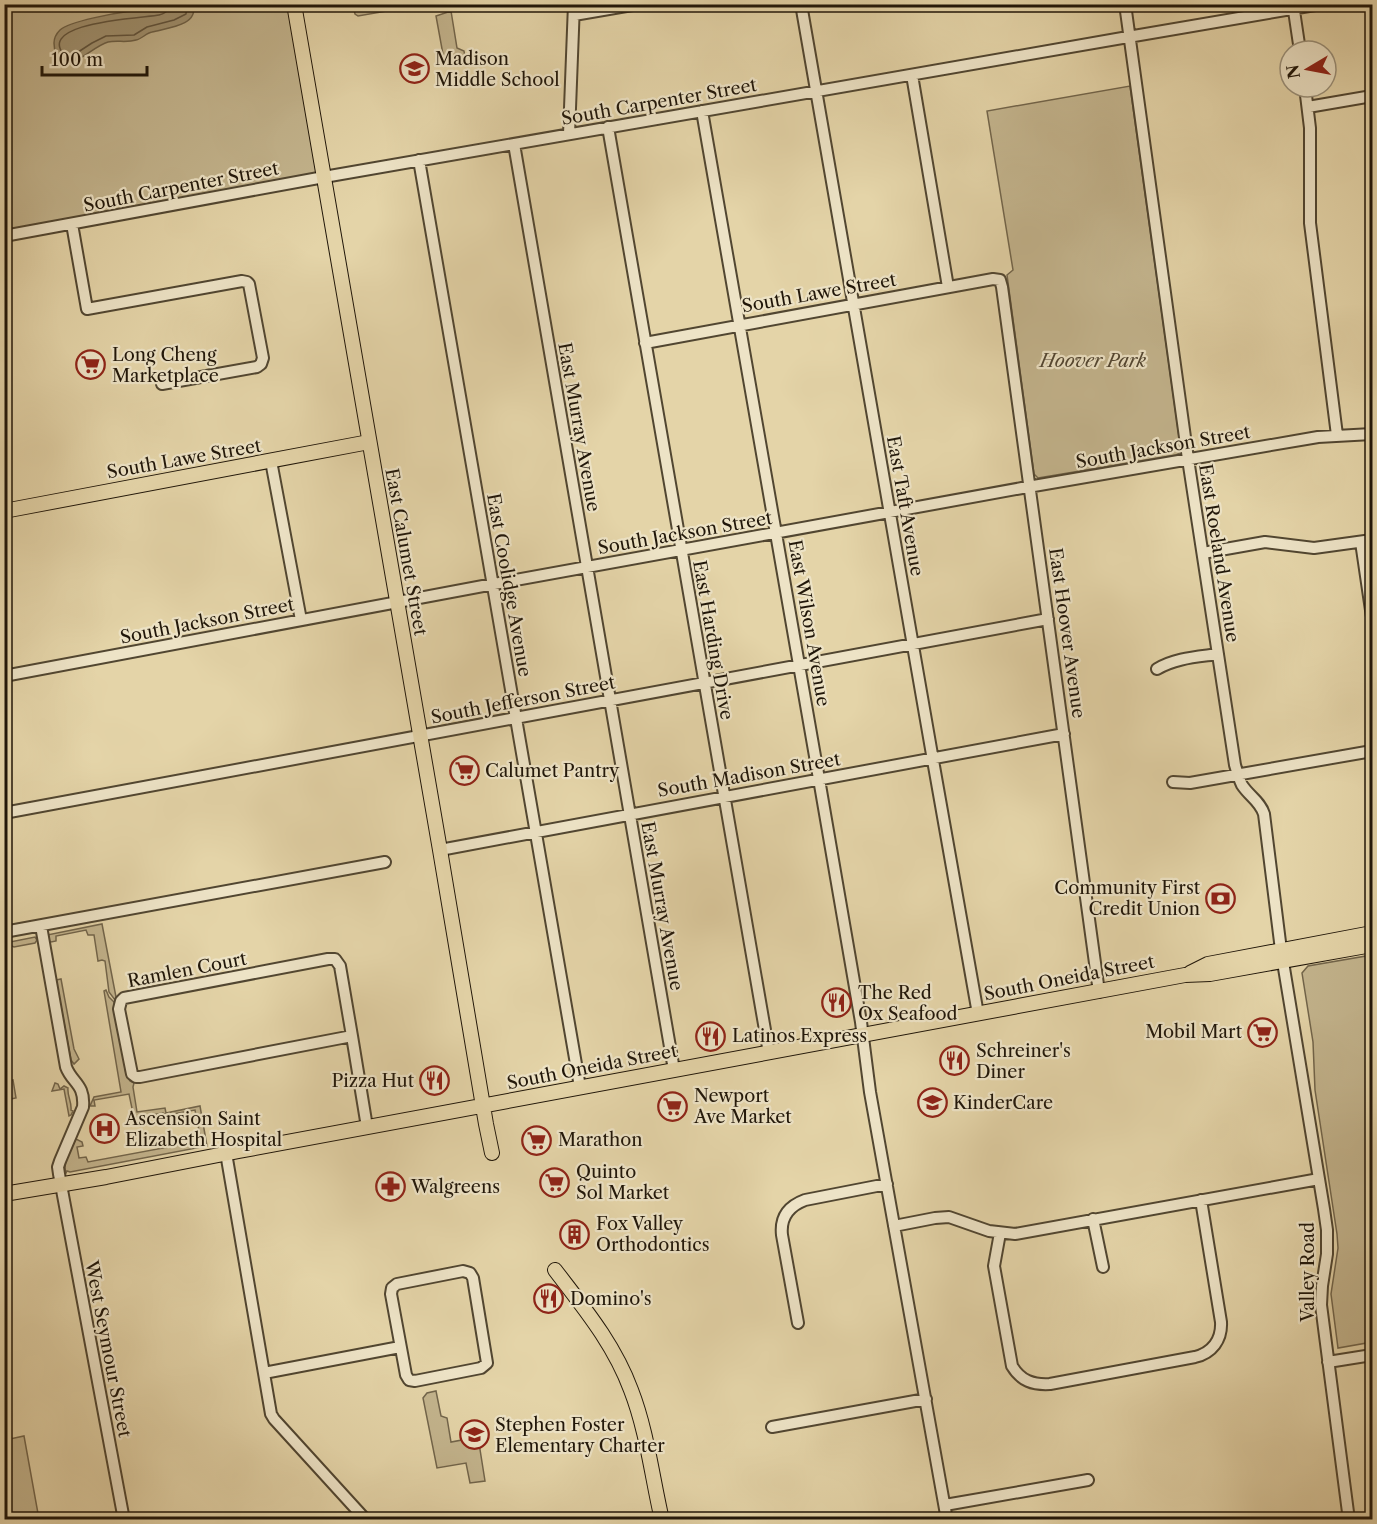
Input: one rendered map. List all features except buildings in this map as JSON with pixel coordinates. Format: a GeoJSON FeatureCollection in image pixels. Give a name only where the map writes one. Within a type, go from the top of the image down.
{"type":"FeatureCollection","features":[{"type":"Feature","properties":{"kind":"main road","name":"East Calumet Street"},"geometry":{"type":"LineString","coordinates":[[294,4],[492,1153]]}},
{"type":"Feature","properties":{"kind":"main road","name":"South Lawe Street"},"geometry":{"type":"LineString","coordinates":[[5,510],[369,442]]}},
{"type":"Feature","properties":{"kind":"main road","name":"South Oneida Street"},"geometry":{"type":"LineString","coordinates":[[4,1194],[106,1177],[1185,975],[1210,975],[1372,933]]}},
{"type":"Feature","properties":{"kind":"main road","name":"South Oneida Street"},"geometry":{"type":"LineString","coordinates":[[1282,955],[1372,945]]}},
{"type":"Feature","properties":{"kind":"main road"},"geometry":{"type":"LineString","coordinates":[[555,1270],[603,1335],[625,1375],[640,1419],[662,1520]]}},
{"type":"Feature","properties":{"kind":"street"},"geometry":{"type":"LineString","coordinates":[[569,134],[574,10],[638,4]]}},
{"type":"Feature","properties":{"kind":"street","name":"East Taft Avenue"},"geometry":{"type":"LineString","coordinates":[[801,4],[978,1014]]}},
{"type":"Feature","properties":{"kind":"street","name":"East Roeland Avenue"},"geometry":{"type":"LineString","coordinates":[[1125,4],[1188,459],[1237,774],[1242,785],[1262,807],[1264,814],[1282,955]]}},
{"type":"Feature","properties":{"kind":"street","name":"South Carpenter Street"},"geometry":{"type":"LineString","coordinates":[[4,236],[419,160],[1293,7],[1321,4]]}},
{"type":"Feature","properties":{"kind":"street"},"geometry":{"type":"LineString","coordinates":[[1293,7],[1298,39]]}},
{"type":"Feature","properties":{"kind":"street"},"geometry":{"type":"LineString","coordinates":[[912,75],[948,287]]}},
{"type":"Feature","properties":{"kind":"street"},"geometry":{"type":"LineString","coordinates":[[1308,107],[1372,96]]}},
{"type":"Feature","properties":{"kind":"street"},"geometry":{"type":"LineString","coordinates":[[1307,99],[1311,136],[1310,223],[1337,435]]}},
{"type":"Feature","properties":{"kind":"street","name":"East Wilson Avenue"},"geometry":{"type":"LineString","coordinates":[[702,111],[819,779],[870,1092],[947,1520]]}},
{"type":"Feature","properties":{"kind":"street","name":"East Harding Drive"},"geometry":{"type":"LineString","coordinates":[[608,127],[769,1053]]}},
{"type":"Feature","properties":{"kind":"street","name":"East Murray Avenue"},"geometry":{"type":"LineString","coordinates":[[514,144],[674,1070]]}},
{"type":"Feature","properties":{"kind":"street","name":"East Coolidge Avenue"},"geometry":{"type":"LineString","coordinates":[[419,160],[580,1087]]}},
{"type":"Feature","properties":{"kind":"street"},"geometry":{"type":"LineString","coordinates":[[72,224],[87,309],[242,281],[247,282],[254,311],[261,364],[257,367],[162,384]]}},
{"type":"Feature","properties":{"kind":"street","name":"South Lawe Street"},"geometry":{"type":"LineString","coordinates":[[645,342],[993,279],[999,280]]}},
{"type":"Feature","properties":{"kind":"street","name":"East Hoover Avenue"},"geometry":{"type":"LineString","coordinates":[[999,280],[1004,299],[1100,992]]}},
{"type":"Feature","properties":{"kind":"street","name":"South Jackson Street"},"geometry":{"type":"LineString","coordinates":[[4,676],[1030,486],[1337,435],[1372,434]]}},
{"type":"Feature","properties":{"kind":"street"},"geometry":{"type":"LineString","coordinates":[[271,461],[302,620]]}},
{"type":"Feature","properties":{"kind":"street"},"geometry":{"type":"LineString","coordinates":[[1203,553],[1265,542],[1310,548],[1372,540]]}},
{"type":"Feature","properties":{"kind":"street"},"geometry":{"type":"LineString","coordinates":[[1361,542],[1372,617]]}},
{"type":"Feature","properties":{"kind":"street","name":"South Jefferson Street"},"geometry":{"type":"LineString","coordinates":[[4,813],[1048,619]]}},
{"type":"Feature","properties":{"kind":"street"},"geometry":{"type":"LineString","coordinates":[[1157,669],[1174,661],[1218,654]]}},
{"type":"Feature","properties":{"kind":"street","name":"South Madison Street"},"geometry":{"type":"LineString","coordinates":[[440,849],[1064,734]]}},
{"type":"Feature","properties":{"kind":"street"},"geometry":{"type":"LineString","coordinates":[[1173,782],[1190,783],[1372,751]]}},
{"type":"Feature","properties":{"kind":"street"},"geometry":{"type":"LineString","coordinates":[[4,933],[385,862]]}},
{"type":"Feature","properties":{"kind":"street","name":"West Seymour Street"},"geometry":{"type":"LineString","coordinates":[[41,926],[66,1067],[69,1075],[79,1085],[84,1101],[58,1167],[124,1520]]}},
{"type":"Feature","properties":{"kind":"street","name":"Valley Road"},"geometry":{"type":"LineString","coordinates":[[1282,955],[1327,1230],[1327,1254],[1321,1296],[1349,1520]]}},
{"type":"Feature","properties":{"kind":"street","name":"Ramlen Court"},"geometry":{"type":"LineString","coordinates":[[352,1036],[138,1077],[134,1076],[130,1070],[119,1006],[121,1001],[127,997],[333,959],[340,966],[352,1036],[367,1127]]}},
{"type":"Feature","properties":{"kind":"street"},"geometry":{"type":"LineString","coordinates":[[226,1154],[270,1409],[274,1419],[366,1520]]}},
{"type":"Feature","properties":{"kind":"street"},"geometry":{"type":"LineString","coordinates":[[894,1226],[949,1217],[989,1231],[1016,1234],[1319,1179]]}},
{"type":"Feature","properties":{"kind":"street"},"geometry":{"type":"LineString","coordinates":[[798,1323],[782,1234],[782,1222],[787,1211],[805,1200],[887,1185]]}},
{"type":"Feature","properties":{"kind":"street"},"geometry":{"type":"LineString","coordinates":[[999,1233],[994,1266],[1012,1366],[1029,1382],[1050,1384],[1195,1358],[1215,1345],[1221,1334],[1221,1322],[1201,1200]]}},
{"type":"Feature","properties":{"kind":"street"},"geometry":{"type":"LineString","coordinates":[[1093,1219],[1102,1267]]}},
{"type":"Feature","properties":{"kind":"street"},"geometry":{"type":"LineString","coordinates":[[463,1271],[470,1273],[473,1278],[488,1359],[486,1365],[481,1368],[412,1381],[406,1375],[400,1347],[392,1288],[397,1284],[463,1271]]}},
{"type":"Feature","properties":{"kind":"street"},"geometry":{"type":"LineString","coordinates":[[264,1373],[400,1347]]}},
{"type":"Feature","properties":{"kind":"street"},"geometry":{"type":"LineString","coordinates":[[1328,1362],[1372,1354]]}},
{"type":"Feature","properties":{"kind":"street"},"geometry":{"type":"LineString","coordinates":[[772,1427],[926,1399]]}},
{"type":"Feature","properties":{"kind":"street"},"geometry":{"type":"LineString","coordinates":[[945,1505],[1088,1480]]}},
{"type":"Feature","properties":{"kind":"green space"},"geometry":{"type":"Polygon","coordinates":[[[5,5],[294,5],[324,177],[5,236],[5,5]]]}},
{"type":"Feature","properties":{"kind":"green space"},"geometry":{"type":"Polygon","coordinates":[[[353,5],[392,5],[393,10],[358,16],[355,14],[353,5]]]}},
{"type":"Feature","properties":{"kind":"green space"},"geometry":{"type":"Polygon","coordinates":[[[451,11],[457,48],[464,51],[465,57],[444,60],[436,16],[451,11]]]}},
{"type":"Feature","properties":{"kind":"green space","name":"Hoover Park"},"geometry":{"type":"Polygon","coordinates":[[[1130,86],[1181,451],[1176,455],[1038,478],[1034,474],[1007,275],[1013,270],[987,111],[1130,86]]]}},
{"type":"Feature","properties":{"kind":"green space"},"geometry":{"type":"Polygon","coordinates":[[[102,924],[115,1000],[109,992],[105,961],[98,961],[94,935],[88,935],[86,930],[56,936],[56,941],[51,942],[47,935],[102,924]]]}},
{"type":"Feature","properties":{"kind":"green space"},"geometry":{"type":"Polygon","coordinates":[[[35,937],[37,940],[35,943],[14,947],[5,943],[35,937]]]}},
{"type":"Feature","properties":{"kind":"green space"},"geometry":{"type":"Polygon","coordinates":[[[1372,955],[1372,1342],[1338,1348],[1331,1294],[1338,1248],[1337,1234],[1315,1090],[1313,1042],[1302,973],[1308,966],[1372,955]]]}},
{"type":"Feature","properties":{"kind":"green space"},"geometry":{"type":"Polygon","coordinates":[[[61,979],[74,1049],[79,1059],[74,1064],[71,1060],[56,980],[61,979]]]}},
{"type":"Feature","properties":{"kind":"green space"},"geometry":{"type":"Polygon","coordinates":[[[106,990],[114,1002],[126,1074],[134,1083],[137,1112],[165,1108],[166,1113],[200,1106],[207,1146],[66,1173],[66,1160],[76,1139],[82,1142],[83,1146],[77,1147],[79,1158],[86,1157],[88,1162],[201,1141],[195,1110],[134,1118],[129,1094],[94,1100],[95,1106],[90,1106],[94,1097],[121,1092],[104,991],[106,990]]]}},
{"type":"Feature","properties":{"kind":"green space"},"geometry":{"type":"Polygon","coordinates":[[[13,1080],[16,1098],[5,1100],[5,1082],[13,1080]]]}},
{"type":"Feature","properties":{"kind":"green space"},"geometry":{"type":"Polygon","coordinates":[[[55,1083],[60,1089],[64,1086],[68,1088],[73,1111],[69,1116],[64,1089],[52,1091],[55,1083]]]}},
{"type":"Feature","properties":{"kind":"green space"},"geometry":{"type":"Polygon","coordinates":[[[436,1391],[441,1416],[447,1418],[451,1442],[478,1437],[485,1481],[470,1483],[466,1463],[437,1468],[423,1398],[427,1393],[436,1391]]]}},
{"type":"Feature","properties":{"kind":"green space"},"geometry":{"type":"Polygon","coordinates":[[[24,1436],[39,1519],[5,1519],[5,1440],[24,1436]]]}},
{"type":"Feature","properties":{"kind":"water"},"geometry":{"type":"Polygon","coordinates":[[[167,5],[193,5],[194,12],[191,18],[180,25],[150,33],[133,41],[108,42],[74,62],[63,63],[56,54],[54,41],[56,35],[65,27],[105,16],[167,5]]]}},
{"type":"Feature","properties":{"kind":"place","name":"Madison Middle School"},"geometry":{"type":"Point","coordinates":[414,69]}},
{"type":"Feature","properties":{"kind":"place","name":"Long Cheng Marketplace"},"geometry":{"type":"Point","coordinates":[91,365]}},
{"type":"Feature","properties":{"kind":"place","name":"Calumet Pantry"},"geometry":{"type":"Point","coordinates":[464,771]}},
{"type":"Feature","properties":{"kind":"place","name":"Community First Credit Union"},"geometry":{"type":"Point","coordinates":[1221,898]}},
{"type":"Feature","properties":{"kind":"place","name":"The Red Ox Seafood"},"geometry":{"type":"Point","coordinates":[837,1003]}},
{"type":"Feature","properties":{"kind":"place","name":"Mobil Mart"},"geometry":{"type":"Point","coordinates":[1263,1032]}},
{"type":"Feature","properties":{"kind":"place","name":"Latinos Express"},"geometry":{"type":"Point","coordinates":[711,1036]}},
{"type":"Feature","properties":{"kind":"place","name":"Schreiner's Diner"},"geometry":{"type":"Point","coordinates":[955,1061]}},
{"type":"Feature","properties":{"kind":"place","name":"Pizza Hut"},"geometry":{"type":"Point","coordinates":[435,1081]}},
{"type":"Feature","properties":{"kind":"place","name":"KinderCare"},"geometry":{"type":"Point","coordinates":[932,1103]}},
{"type":"Feature","properties":{"kind":"place","name":"Newport Ave Market"},"geometry":{"type":"Point","coordinates":[673,1106]}},
{"type":"Feature","properties":{"kind":"place","name":"Ascension Saint Elizabeth Hospital"},"geometry":{"type":"Point","coordinates":[104,1129]}},
{"type":"Feature","properties":{"kind":"place","name":"Marathon"},"geometry":{"type":"Point","coordinates":[537,1140]}},
{"type":"Feature","properties":{"kind":"place","name":"Quinto Sol Market"},"geometry":{"type":"Point","coordinates":[555,1182]}},
{"type":"Feature","properties":{"kind":"place","name":"Walgreens"},"geometry":{"type":"Point","coordinates":[390,1187]}},
{"type":"Feature","properties":{"kind":"place","name":"Fox Valley Orthodontics"},"geometry":{"type":"Point","coordinates":[575,1234]}},
{"type":"Feature","properties":{"kind":"place","name":"Domino's"},"geometry":{"type":"Point","coordinates":[549,1299]}},
{"type":"Feature","properties":{"kind":"place","name":"Stephen Foster Elementary Charter"},"geometry":{"type":"Point","coordinates":[474,1435]}}]}
